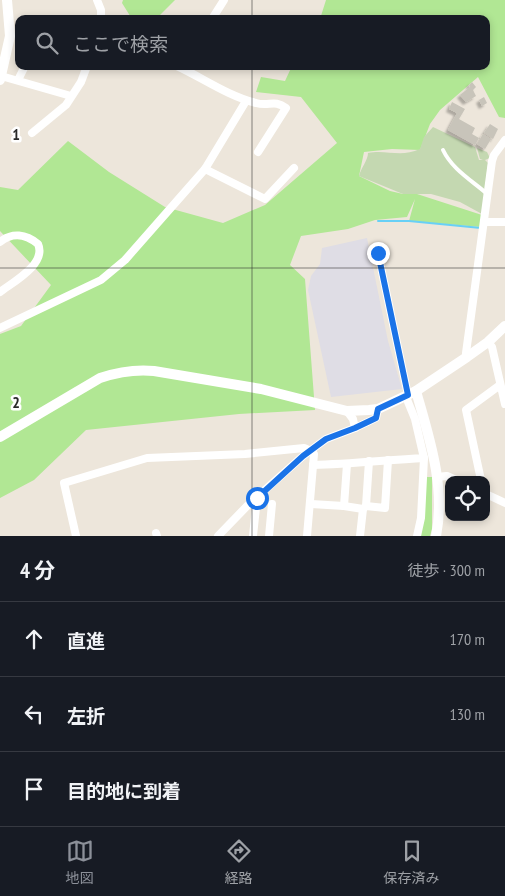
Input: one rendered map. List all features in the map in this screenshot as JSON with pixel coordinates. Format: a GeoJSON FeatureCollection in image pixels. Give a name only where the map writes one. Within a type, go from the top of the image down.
{"type":"FeatureCollection","features":[{"type":"Feature","properties":{"kind":"street"},"geometry":{"type":"LineString","coordinates":[[7,0],[10,36],[0,78],[18,80],[71,96]]}},
{"type":"Feature","properties":{"kind":"street"},"geometry":{"type":"LineString","coordinates":[[97,0],[101,15]]}},
{"type":"Feature","properties":{"kind":"street"},"geometry":{"type":"LineString","coordinates":[[215,15],[224,0]]}},
{"type":"Feature","properties":{"kind":"street"},"geometry":{"type":"LineString","coordinates":[[18,80],[23,70]]}},
{"type":"Feature","properties":{"kind":"street"},"geometry":{"type":"LineString","coordinates":[[32,133],[66,105],[81,82],[86,70]]}},
{"type":"Feature","properties":{"kind":"street"},"geometry":{"type":"LineString","coordinates":[[185,70],[246,101],[260,104],[280,103],[286,108],[258,152]]}},
{"type":"Feature","properties":{"kind":"street"},"geometry":{"type":"LineString","coordinates":[[0,328],[101,280],[125,260],[205,169],[246,101]]}},
{"type":"Feature","properties":{"kind":"street"},"geometry":{"type":"LineString","coordinates":[[467,357],[470,318],[485,222],[492,161],[505,140]]}},
{"type":"Feature","properties":{"kind":"street"},"geometry":{"type":"LineString","coordinates":[[205,169],[265,199],[294,168]]}},
{"type":"Feature","properties":{"kind":"street"},"geometry":{"type":"LineString","coordinates":[[485,222],[505,222]]}},
{"type":"Feature","properties":{"kind":"street"},"geometry":{"type":"LineString","coordinates":[[0,242],[11,235],[23,236],[38,244],[40,252],[32,267],[0,292]]}},
{"type":"Feature","properties":{"kind":"street"},"geometry":{"type":"LineString","coordinates":[[378,253],[424,458],[421,518],[417,536]]}},
{"type":"Feature","properties":{"kind":"street"},"geometry":{"type":"LineString","coordinates":[[0,437],[100,378],[118,372],[137,370],[154,371],[262,389],[347,411],[378,409],[410,394],[467,357],[488,342],[505,326]]}},
{"type":"Feature","properties":{"kind":"street"},"geometry":{"type":"LineString","coordinates":[[488,342],[492,347],[505,404]]}},
{"type":"Feature","properties":{"kind":"street"},"geometry":{"type":"LineString","coordinates":[[480,476],[466,410],[500,386]]}},
{"type":"Feature","properties":{"kind":"street"},"geometry":{"type":"LineString","coordinates":[[410,394],[430,442],[436,477],[439,522],[436,536]]}},
{"type":"Feature","properties":{"kind":"street"},"geometry":{"type":"LineString","coordinates":[[218,536],[236,516],[303,456],[326,439],[376,418],[378,409]]}},
{"type":"Feature","properties":{"kind":"street"},"geometry":{"type":"LineString","coordinates":[[347,411],[353,419],[355,428]]}},
{"type":"Feature","properties":{"kind":"street"},"geometry":{"type":"LineString","coordinates":[[76,536],[64,483],[147,458],[245,454],[304,448],[314,454],[308,536]]}},
{"type":"Feature","properties":{"kind":"street"},"geometry":{"type":"LineString","coordinates":[[313,465],[424,458]]}},
{"type":"Feature","properties":{"kind":"street"},"geometry":{"type":"LineString","coordinates":[[311,504],[385,508],[388,460]]}},
{"type":"Feature","properties":{"kind":"street"},"geometry":{"type":"LineString","coordinates":[[360,536],[369,461]]}},
{"type":"Feature","properties":{"kind":"street"},"geometry":{"type":"LineString","coordinates":[[344,506],[347,464]]}},
{"type":"Feature","properties":{"kind":"street"},"geometry":{"type":"LineString","coordinates":[[436,477],[445,476]]}},
{"type":"Feature","properties":{"kind":"street"},"geometry":{"type":"LineString","coordinates":[[490,496],[505,503]]}},
{"type":"Feature","properties":{"kind":"street"},"geometry":{"type":"LineString","coordinates":[[253,536],[257,498]]}},
{"type":"Feature","properties":{"kind":"street"},"geometry":{"type":"LineString","coordinates":[[269,536],[272,504]]}},
{"type":"Feature","properties":{"kind":"lane"},"geometry":{"type":"LineString","coordinates":[[443,150],[447,159],[455,167],[488,195]]}},
{"type":"Feature","properties":{"kind":"shaded area"},"geometry":{"type":"Polygon","coordinates":[[[367,238],[388,341],[402,389],[331,397],[308,290],[311,276],[320,264],[322,248],[367,238]]]}},
{"type":"Feature","properties":{"kind":"green space"},"geometry":{"type":"Polygon","coordinates":[[[123,0],[175,0],[160,15],[130,15],[122,3],[123,0]]]}},
{"type":"Feature","properties":{"kind":"green space"},"geometry":{"type":"Polygon","coordinates":[[[326,0],[505,0],[505,118],[499,117],[478,77],[440,110],[430,124],[420,150],[392,149],[364,152],[359,176],[390,191],[403,194],[417,194],[482,215],[481,227],[409,221],[415,199],[407,217],[375,220],[348,229],[301,236],[290,265],[305,279],[315,410],[239,414],[86,430],[34,480],[0,498],[0,334],[21,326],[51,285],[0,231],[0,187],[18,190],[68,141],[109,172],[165,207],[223,223],[265,205],[337,143],[301,97],[256,92],[261,77],[285,81],[290,70],[490,70],[490,15],[321,15],[326,0]]]}},
{"type":"Feature","properties":{"kind":"green space"},"geometry":{"type":"Polygon","coordinates":[[[433,127],[475,147],[479,160],[483,160],[480,159],[477,148],[487,152],[490,158],[485,160],[488,163],[482,214],[460,202],[431,194],[403,194],[359,176],[368,153],[413,152],[420,149],[424,137],[433,127]]]}},
{"type":"Feature","properties":{"kind":"green space"},"geometry":{"type":"Polygon","coordinates":[[[426,477],[432,477],[432,529],[430,536],[420,536],[426,477]]]}},
{"type":"Feature","properties":{"kind":"building"},"geometry":{"type":"Polygon","coordinates":[[[472,82],[476,87],[473,90],[476,96],[466,102],[460,95],[470,87],[469,85],[472,82]]]}},
{"type":"Feature","properties":{"kind":"building"},"geometry":{"type":"Polygon","coordinates":[[[484,97],[487,103],[482,106],[479,100],[484,97]]]}},
{"type":"Feature","properties":{"kind":"building"},"geometry":{"type":"Polygon","coordinates":[[[452,102],[465,109],[459,119],[475,128],[472,134],[479,138],[475,145],[448,130],[457,113],[449,109],[452,102]]]}},
{"type":"Feature","properties":{"kind":"building"},"geometry":{"type":"Polygon","coordinates":[[[490,124],[498,129],[493,139],[484,133],[490,124]]]}},
{"type":"Feature","properties":{"kind":"building"},"geometry":{"type":"Polygon","coordinates":[[[483,134],[491,139],[485,149],[477,144],[483,134]]]}},
{"type":"Feature","properties":{"kind":"waterway"},"geometry":{"type":"LineString","coordinates":[[378,221],[409,221],[481,228]]}},
{"type":"Feature","properties":{"kind":"route"},"geometry":{"type":"LineString","coordinates":[[257,498],[303,456],[326,439],[376,418],[379,413],[378,409],[408,395],[378,253]]}}]}
